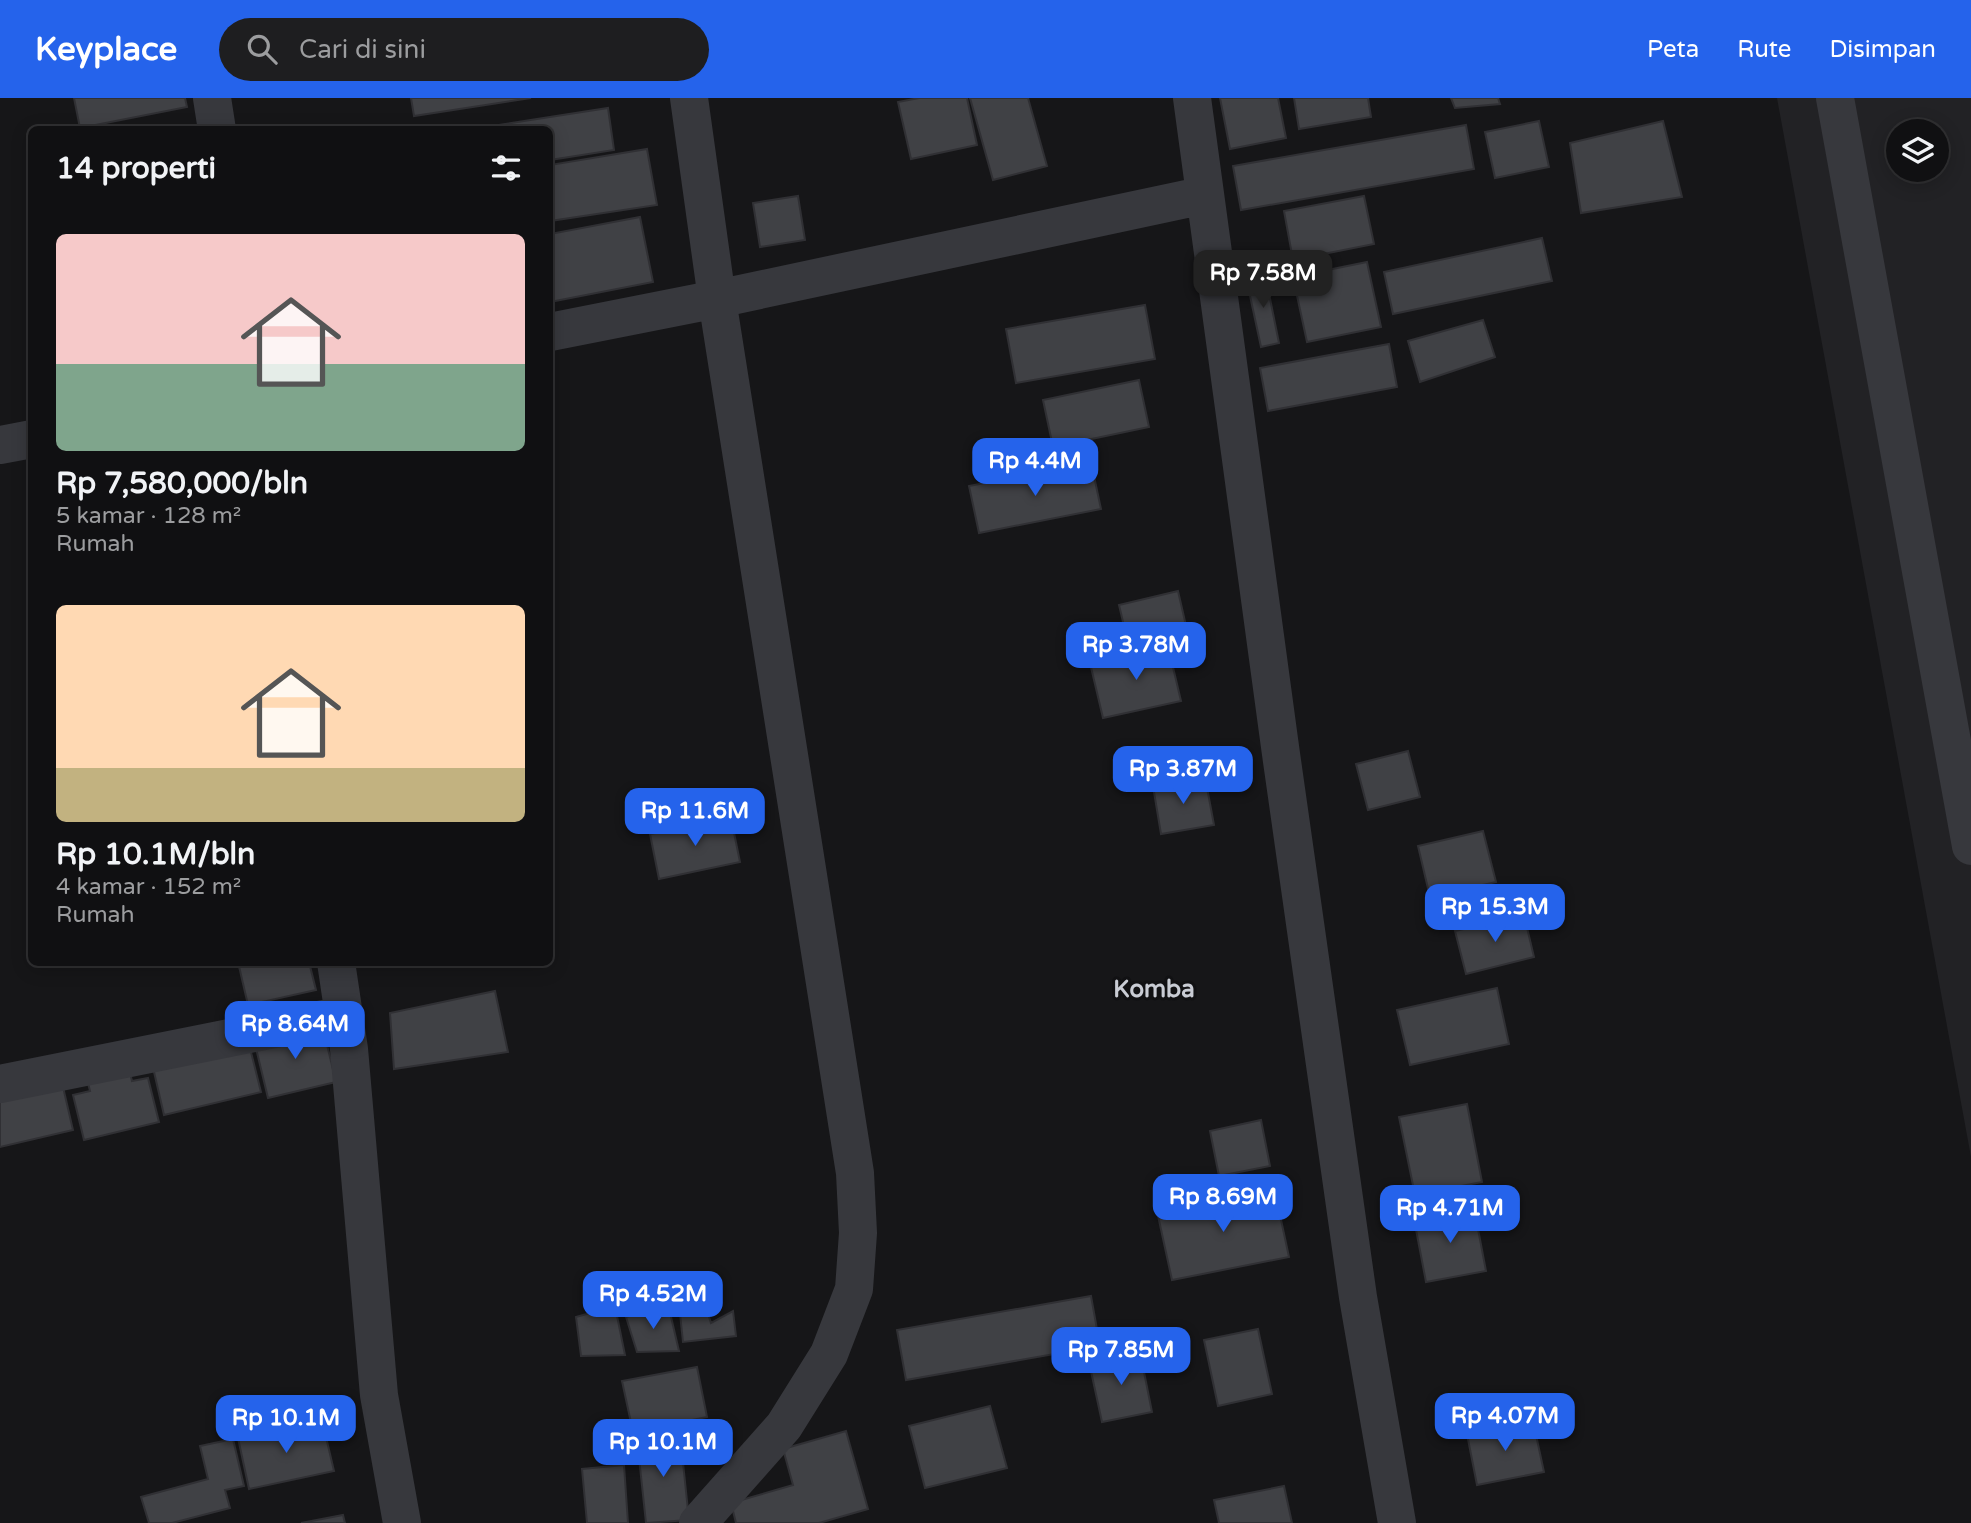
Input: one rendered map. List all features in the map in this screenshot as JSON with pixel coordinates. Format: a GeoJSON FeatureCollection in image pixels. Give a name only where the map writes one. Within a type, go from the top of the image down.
{"type":"FeatureCollection","features":[{"type":"Feature","properties":{"kind":"street"},"geometry":{"type":"LineString","coordinates":[[212,98],[216,126]]}},
{"type":"Feature","properties":{"kind":"street"},"geometry":{"type":"LineString","coordinates":[[689,98],[717,299],[855,1172],[858,1233],[854,1290],[829,1354],[784,1426],[698,1523]]}},
{"type":"Feature","properties":{"kind":"street"},"geometry":{"type":"LineString","coordinates":[[1192,98],[1358,1297],[1397,1523]]}},
{"type":"Feature","properties":{"kind":"street"},"geometry":{"type":"LineString","coordinates":[[1835,98],[1971,846]]}},
{"type":"Feature","properties":{"kind":"street"},"geometry":{"type":"LineString","coordinates":[[553,331],[1205,195]]}},
{"type":"Feature","properties":{"kind":"street"},"geometry":{"type":"LineString","coordinates":[[0,446],[28,440]]}},
{"type":"Feature","properties":{"kind":"street"},"geometry":{"type":"LineString","coordinates":[[338,966],[349,1049],[379,1395],[402,1523]]}},
{"type":"Feature","properties":{"kind":"street"},"geometry":{"type":"LineString","coordinates":[[0,1084],[344,1015]]}},
{"type":"Feature","properties":{"kind":"shaded area"},"geometry":{"type":"Polygon","coordinates":[[[1777,98],[1971,98],[1971,1157],[1777,98]]]}},
{"type":"Feature","properties":{"kind":"building"},"geometry":{"type":"Polygon","coordinates":[[[74,98],[185,98],[187,107],[90,126],[80,126],[74,98]]]}},
{"type":"Feature","properties":{"kind":"building"},"geometry":{"type":"Polygon","coordinates":[[[411,98],[531,98],[414,116],[411,98]]]}},
{"type":"Feature","properties":{"kind":"building"},"geometry":{"type":"Polygon","coordinates":[[[919,98],[967,98],[977,145],[911,159],[898,102],[919,98]]]}},
{"type":"Feature","properties":{"kind":"building"},"geometry":{"type":"Polygon","coordinates":[[[970,98],[1028,98],[1047,166],[993,180],[970,98]]]}},
{"type":"Feature","properties":{"kind":"building"},"geometry":{"type":"Polygon","coordinates":[[[1220,98],[1278,98],[1286,138],[1230,149],[1220,98]]]}},
{"type":"Feature","properties":{"kind":"building"},"geometry":{"type":"Polygon","coordinates":[[[1294,98],[1368,98],[1371,117],[1299,129],[1294,98]]]}},
{"type":"Feature","properties":{"kind":"building"},"geometry":{"type":"Polygon","coordinates":[[[1451,98],[1498,98],[1500,104],[1455,108],[1451,98]]]}},
{"type":"Feature","properties":{"kind":"building"},"geometry":{"type":"Polygon","coordinates":[[[608,108],[614,150],[553,160],[553,126],[492,126],[608,108]]]}},
{"type":"Feature","properties":{"kind":"building"},"geometry":{"type":"Polygon","coordinates":[[[1539,121],[1549,167],[1495,178],[1485,132],[1539,121]]]}},
{"type":"Feature","properties":{"kind":"building"},"geometry":{"type":"Polygon","coordinates":[[[1663,121],[1682,197],[1581,213],[1570,143],[1663,121]]]}},
{"type":"Feature","properties":{"kind":"building"},"geometry":{"type":"Polygon","coordinates":[[[1466,125],[1474,169],[1241,210],[1233,166],[1466,125]]]}},
{"type":"Feature","properties":{"kind":"building"},"geometry":{"type":"Polygon","coordinates":[[[647,149],[657,205],[553,221],[553,165],[647,149]]]}},
{"type":"Feature","properties":{"kind":"building"},"geometry":{"type":"Polygon","coordinates":[[[798,196],[805,240],[760,247],[753,203],[798,196]]]}},
{"type":"Feature","properties":{"kind":"building"},"geometry":{"type":"Polygon","coordinates":[[[1364,196],[1374,244],[1293,260],[1284,211],[1364,196]]]}},
{"type":"Feature","properties":{"kind":"building"},"geometry":{"type":"Polygon","coordinates":[[[640,217],[653,282],[553,301],[553,233],[640,217]]]}},
{"type":"Feature","properties":{"kind":"building"},"geometry":{"type":"Polygon","coordinates":[[[1542,238],[1552,281],[1393,314],[1384,272],[1542,238]]]}},
{"type":"Feature","properties":{"kind":"building"},"geometry":{"type":"Polygon","coordinates":[[[1367,262],[1381,327],[1307,342],[1293,277],[1367,262]]]}},
{"type":"Feature","properties":{"kind":"building"},"geometry":{"type":"Polygon","coordinates":[[[1265,274],[1279,343],[1261,347],[1246,277],[1265,274]]]}},
{"type":"Feature","properties":{"kind":"building"},"geometry":{"type":"Polygon","coordinates":[[[1145,305],[1155,359],[1016,383],[1006,329],[1145,305]]]}},
{"type":"Feature","properties":{"kind":"building"},"geometry":{"type":"Polygon","coordinates":[[[1483,320],[1495,357],[1420,382],[1408,341],[1483,320]]]}},
{"type":"Feature","properties":{"kind":"building"},"geometry":{"type":"Polygon","coordinates":[[[1389,344],[1397,387],[1268,411],[1260,368],[1389,344]]]}},
{"type":"Feature","properties":{"kind":"building"},"geometry":{"type":"Polygon","coordinates":[[[1139,380],[1149,427],[1053,447],[1043,400],[1139,380]]]}},
{"type":"Feature","properties":{"kind":"building"},"geometry":{"type":"Polygon","coordinates":[[[1091,462],[1101,509],[979,533],[969,486],[1091,462]]]}},
{"type":"Feature","properties":{"kind":"building"},"geometry":{"type":"Polygon","coordinates":[[[1178,591],[1187,630],[1128,643],[1119,605],[1178,591]]]}},
{"type":"Feature","properties":{"kind":"building"},"geometry":{"type":"Polygon","coordinates":[[[1168,646],[1181,701],[1103,718],[1090,663],[1168,646]]]}},
{"type":"Feature","properties":{"kind":"building"},"geometry":{"type":"Polygon","coordinates":[[[1408,751],[1420,797],[1368,810],[1356,764],[1408,751]]]}},
{"type":"Feature","properties":{"kind":"building"},"geometry":{"type":"Polygon","coordinates":[[[1205,777],[1214,825],[1161,834],[1153,786],[1205,777]]]}},
{"type":"Feature","properties":{"kind":"building"},"geometry":{"type":"Polygon","coordinates":[[[731,818],[740,862],[659,879],[650,834],[731,818]]]}},
{"type":"Feature","properties":{"kind":"building"},"geometry":{"type":"Polygon","coordinates":[[[1483,831],[1496,882],[1430,897],[1418,846],[1483,831]]]}},
{"type":"Feature","properties":{"kind":"building"},"geometry":{"type":"Polygon","coordinates":[[[1524,915],[1534,957],[1466,974],[1455,931],[1524,915]]]}},
{"type":"Feature","properties":{"kind":"building"},"geometry":{"type":"Polygon","coordinates":[[[239,966],[310,966],[316,990],[248,1005],[239,966]]]}},
{"type":"Feature","properties":{"kind":"building"},"geometry":{"type":"Polygon","coordinates":[[[1497,988],[1509,1044],[1410,1065],[1397,1010],[1497,988]]]}},
{"type":"Feature","properties":{"kind":"building"},"geometry":{"type":"Polygon","coordinates":[[[495,991],[508,1052],[394,1069],[390,1013],[495,991]]]}},
{"type":"Feature","properties":{"kind":"building"},"geometry":{"type":"Polygon","coordinates":[[[322,1024],[336,1082],[268,1098],[254,1040],[322,1024]]]}},
{"type":"Feature","properties":{"kind":"building"},"geometry":{"type":"Polygon","coordinates":[[[247,1036],[261,1092],[164,1115],[151,1059],[247,1036]]]}},
{"type":"Feature","properties":{"kind":"building"},"geometry":{"type":"Polygon","coordinates":[[[128,1065],[132,1081],[148,1078],[159,1122],[84,1140],[73,1095],[90,1091],[86,1075],[128,1065]]]}},
{"type":"Feature","properties":{"kind":"building"},"geometry":{"type":"Polygon","coordinates":[[[60,1074],[73,1130],[0,1147],[0,1089],[60,1074]]]}},
{"type":"Feature","properties":{"kind":"building"},"geometry":{"type":"Polygon","coordinates":[[[1467,1104],[1482,1182],[1415,1195],[1399,1117],[1467,1104]]]}},
{"type":"Feature","properties":{"kind":"building"},"geometry":{"type":"Polygon","coordinates":[[[1261,1120],[1270,1166],[1219,1176],[1210,1131],[1261,1120]]]}},
{"type":"Feature","properties":{"kind":"building"},"geometry":{"type":"Polygon","coordinates":[[[1274,1187],[1289,1257],[1172,1280],[1157,1211],[1274,1187]]]}},
{"type":"Feature","properties":{"kind":"building"},"geometry":{"type":"Polygon","coordinates":[[[1474,1208],[1486,1271],[1426,1282],[1414,1219],[1474,1208]]]}},
{"type":"Feature","properties":{"kind":"building"},"geometry":{"type":"Polygon","coordinates":[[[1091,1296],[1100,1346],[906,1380],[897,1330],[1091,1296]]]}},
{"type":"Feature","properties":{"kind":"building"},"geometry":{"type":"Polygon","coordinates":[[[704,1301],[711,1323],[733,1311],[736,1336],[683,1342],[679,1304],[704,1301]]]}},
{"type":"Feature","properties":{"kind":"building"},"geometry":{"type":"Polygon","coordinates":[[[668,1304],[679,1351],[637,1352],[626,1317],[668,1304]]]}},
{"type":"Feature","properties":{"kind":"building"},"geometry":{"type":"Polygon","coordinates":[[[615,1306],[625,1355],[581,1356],[576,1317],[615,1306]]]}},
{"type":"Feature","properties":{"kind":"building"},"geometry":{"type":"Polygon","coordinates":[[[1258,1329],[1272,1394],[1218,1406],[1204,1340],[1258,1329]]]}},
{"type":"Feature","properties":{"kind":"building"},"geometry":{"type":"Polygon","coordinates":[[[1140,1352],[1152,1412],[1102,1422],[1089,1362],[1140,1352]]]}},
{"type":"Feature","properties":{"kind":"building"},"geometry":{"type":"Polygon","coordinates":[[[697,1367],[707,1417],[633,1432],[622,1381],[697,1367]]]}},
{"type":"Feature","properties":{"kind":"building"},"geometry":{"type":"Polygon","coordinates":[[[990,1406],[1007,1468],[925,1488],[909,1426],[990,1406]]]}},
{"type":"Feature","properties":{"kind":"building"},"geometry":{"type":"Polygon","coordinates":[[[322,1420],[334,1471],[249,1489],[238,1438],[322,1420]]]}},
{"type":"Feature","properties":{"kind":"building"},"geometry":{"type":"Polygon","coordinates":[[[1533,1421],[1544,1472],[1477,1485],[1467,1434],[1533,1421]]]}},
{"type":"Feature","properties":{"kind":"building"},"geometry":{"type":"Polygon","coordinates":[[[846,1431],[868,1509],[819,1523],[736,1523],[731,1503],[793,1485],[783,1449],[846,1431]]]}},
{"type":"Feature","properties":{"kind":"building"},"geometry":{"type":"Polygon","coordinates":[[[680,1434],[689,1520],[646,1523],[637,1439],[680,1434]]]}},
{"type":"Feature","properties":{"kind":"building"},"geometry":{"type":"Polygon","coordinates":[[[233,1439],[244,1486],[225,1490],[230,1508],[172,1523],[149,1523],[141,1497],[208,1479],[200,1446],[233,1439]]]}},
{"type":"Feature","properties":{"kind":"building"},"geometry":{"type":"Polygon","coordinates":[[[624,1465],[628,1523],[587,1523],[582,1469],[624,1465]]]}},
{"type":"Feature","properties":{"kind":"building"},"geometry":{"type":"Polygon","coordinates":[[[1284,1486],[1292,1523],[1219,1523],[1214,1500],[1284,1486]]]}},
{"type":"Feature","properties":{"kind":"building"},"geometry":{"type":"Polygon","coordinates":[[[343,1515],[345,1523],[301,1523],[343,1515]]]}},
{"type":"Feature","properties":{"kind":"district","name":"Komba"},"geometry":{"type":"Point","coordinates":[1154,989]}}]}
